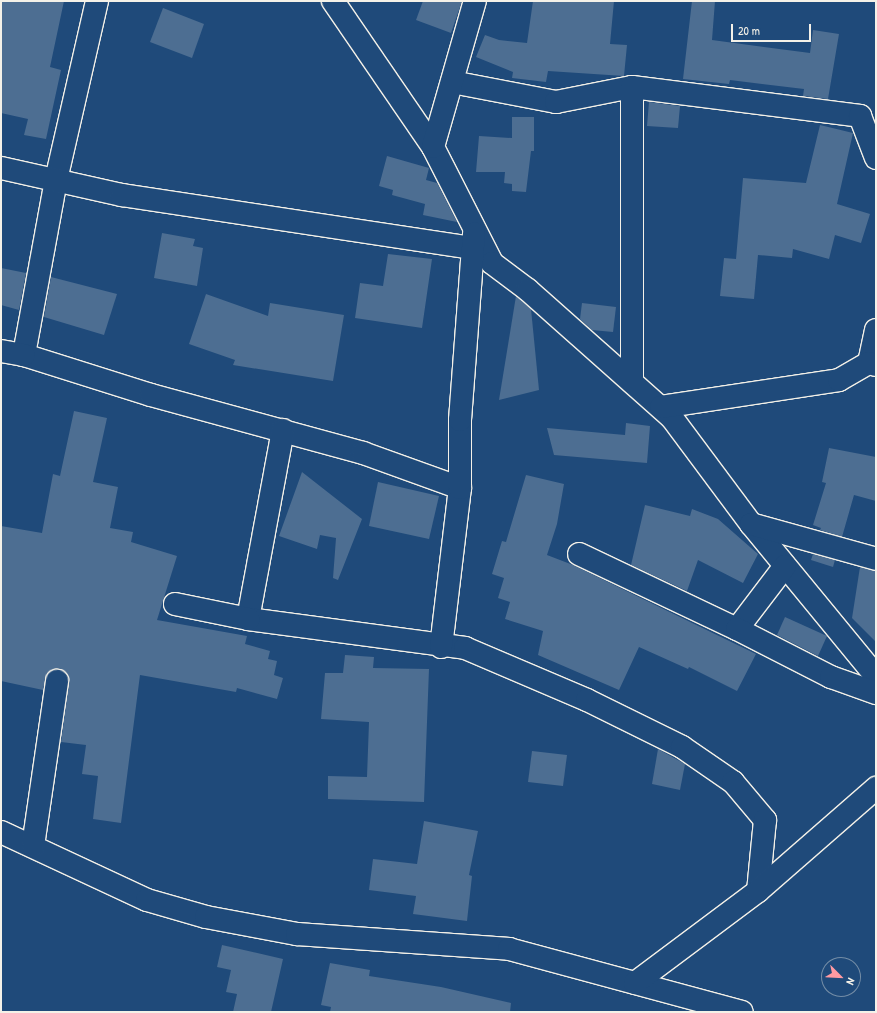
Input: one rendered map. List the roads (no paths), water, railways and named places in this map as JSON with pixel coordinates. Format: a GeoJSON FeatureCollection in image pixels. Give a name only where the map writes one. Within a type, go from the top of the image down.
{"type":"FeatureCollection","features":[{"type":"Feature","properties":{"kind":"street"},"geometry":{"type":"LineString","coordinates":[[24,355],[56,180],[97,1]]}},
{"type":"Feature","properties":{"kind":"street"},"geometry":{"type":"LineString","coordinates":[[333,1],[433,147],[473,239],[492,263],[528,290],[672,418],[751,524],[876,676]]}},
{"type":"Feature","properties":{"kind":"street"},"geometry":{"type":"LineString","coordinates":[[433,147],[475,1]]}},
{"type":"Feature","properties":{"kind":"street"},"geometry":{"type":"LineString","coordinates":[[452,82],[556,102],[632,87],[860,116],[876,158]]}},
{"type":"Feature","properties":{"kind":"street"},"geometry":{"type":"LineString","coordinates":[[632,87],[632,382]]}},
{"type":"Feature","properties":{"kind":"street"},"geometry":{"type":"LineString","coordinates":[[1,168],[122,195],[473,239]]}},
{"type":"Feature","properties":{"kind":"street"},"geometry":{"type":"LineString","coordinates":[[441,647],[460,488],[460,420],[473,239]]}},
{"type":"Feature","properties":{"kind":"street"},"geometry":{"type":"LineString","coordinates":[[661,407],[839,380],[872,364],[876,330]]}},
{"type":"Feature","properties":{"kind":"street"},"geometry":{"type":"LineString","coordinates":[[1,351],[24,355],[152,394],[363,453],[460,488]]}},
{"type":"Feature","properties":{"kind":"street"},"geometry":{"type":"LineString","coordinates":[[248,619],[282,430]]}},
{"type":"Feature","properties":{"kind":"street"},"geometry":{"type":"LineString","coordinates":[[751,524],[876,559]]}},
{"type":"Feature","properties":{"kind":"street"},"geometry":{"type":"LineString","coordinates":[[579,554],[737,629],[830,678],[876,693]]}},
{"type":"Feature","properties":{"kind":"street"},"geometry":{"type":"LineString","coordinates":[[737,629],[785,566]]}},
{"type":"Feature","properties":{"kind":"street"},"geometry":{"type":"LineString","coordinates":[[175,604],[248,619],[441,647],[465,648],[587,700],[682,747],[733,782],[765,820],[758,890]]}},
{"type":"Feature","properties":{"kind":"street"},"geometry":{"type":"LineString","coordinates":[[34,846],[57,681]]}},
{"type":"Feature","properties":{"kind":"street"},"geometry":{"type":"LineString","coordinates":[[635,983],[758,890],[876,788]]}},
{"type":"Feature","properties":{"kind":"street"},"geometry":{"type":"LineString","coordinates":[[1,832],[34,846],[147,900],[206,917],[297,934],[509,949],[635,983],[691,1005],[742,1012]]}}]}
